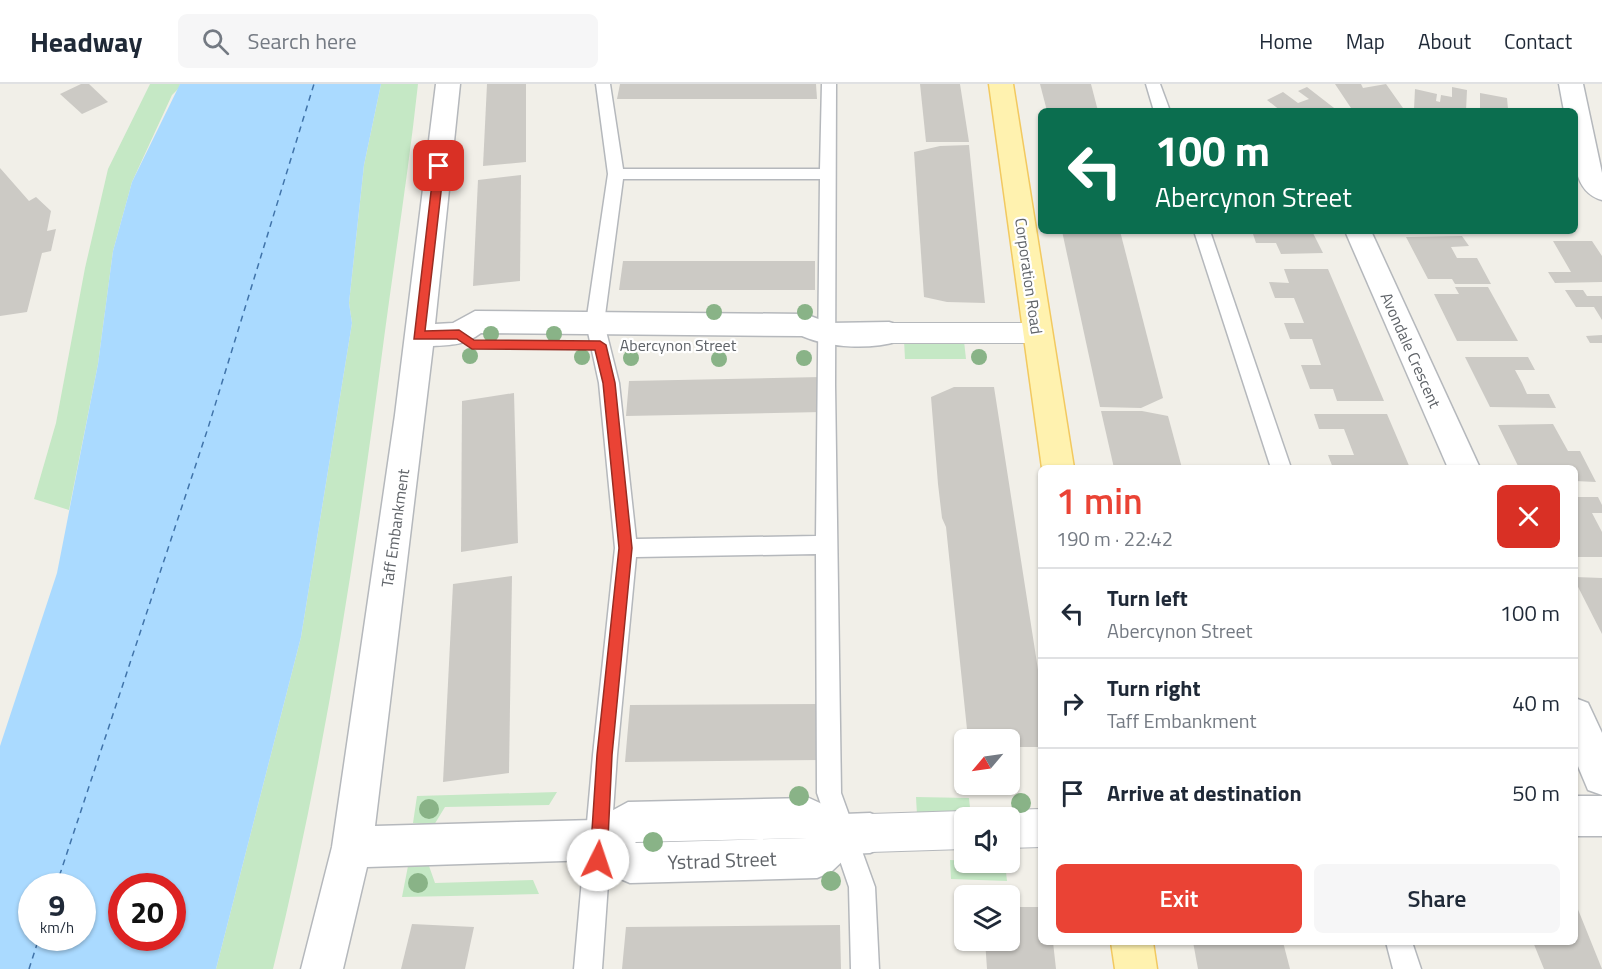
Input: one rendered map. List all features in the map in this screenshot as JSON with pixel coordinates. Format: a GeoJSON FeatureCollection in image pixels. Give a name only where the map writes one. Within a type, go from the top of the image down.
{"type":"FeatureCollection","features":[{"type":"Feature","properties":{"kind":"main road","name":"Corporation Road"},"geometry":{"type":"LineString","coordinates":[[1001,84],[1058,465]]}},
{"type":"Feature","properties":{"kind":"main road"},"geometry":{"type":"LineString","coordinates":[[1132,945],[1136,969]]}},
{"type":"Feature","properties":{"kind":"street","name":"Taff Embankment"},"geometry":{"type":"LineString","coordinates":[[322,969],[352,847],[448,84]]}},
{"type":"Feature","properties":{"kind":"street"},"geometry":{"type":"LineString","coordinates":[[1571,84],[1576,108]]}},
{"type":"Feature","properties":{"kind":"street"},"geometry":{"type":"LineString","coordinates":[[1578,115],[1592,177]]}},
{"type":"Feature","properties":{"kind":"street","name":"Avondale Crescent"},"geometry":{"type":"LineString","coordinates":[[1359,234],[1463,465]]}},
{"type":"Feature","properties":{"kind":"street","name":"Abercynon Street"},"geometry":{"type":"LineString","coordinates":[[418,336],[459,334],[472,345],[597,334],[808,346],[825,334],[1037,333]]}},
{"type":"Feature","properties":{"kind":"street"},"geometry":{"type":"LineString","coordinates":[[1578,723],[1602,776]]}},
{"type":"Feature","properties":{"kind":"street"},"geometry":{"type":"LineString","coordinates":[[1578,816],[1602,816]]}},
{"type":"Feature","properties":{"kind":"street"},"geometry":{"type":"LineString","coordinates":[[1020,829],[1038,828]]}},
{"type":"Feature","properties":{"kind":"street"},"geometry":{"type":"LineString","coordinates":[[856,834],[954,830]]}},
{"type":"Feature","properties":{"kind":"street","name":"Ystrad Street"},"geometry":{"type":"LineString","coordinates":[[600,840],[630,863],[816,858],[856,834]]}},
{"type":"Feature","properties":{"kind":"street"},"geometry":{"type":"LineString","coordinates":[[352,847],[600,840]]}},
{"type":"Feature","properties":{"kind":"lane"},"geometry":{"type":"LineString","coordinates":[[588,969],[600,840],[604,755],[626,548],[609,383],[597,334],[616,174],[603,84]]}},
{"type":"Feature","properties":{"kind":"lane"},"geometry":{"type":"LineString","coordinates":[[829,84],[825,334],[825,545],[829,793],[856,834],[862,887],[865,969]]}},
{"type":"Feature","properties":{"kind":"lane"},"geometry":{"type":"LineString","coordinates":[[1153,84],[1161,108]]}},
{"type":"Feature","properties":{"kind":"lane"},"geometry":{"type":"LineString","coordinates":[[616,174],[826,174]]}},
{"type":"Feature","properties":{"kind":"lane"},"geometry":{"type":"LineString","coordinates":[[1203,234],[1280,465]]}},
{"type":"Feature","properties":{"kind":"lane"},"geometry":{"type":"LineString","coordinates":[[626,548],[825,545]]}},
{"type":"Feature","properties":{"kind":"lane"},"geometry":{"type":"LineString","coordinates":[[1400,945],[1407,969]]}},
{"type":"Feature","properties":{"kind":"green space"},"geometry":{"type":"Polygon","coordinates":[[[150,84],[180,84],[172,95],[132,182],[113,251],[98,364],[69,510],[34,499],[56,423],[85,268],[108,169],[150,84]]]}},
{"type":"Feature","properties":{"kind":"green space"},"geometry":{"type":"Polygon","coordinates":[[[381,84],[418,84],[363,491],[324,731],[292,890],[273,969],[216,969],[301,637],[352,323],[349,303],[364,165],[381,84]]]}},
{"type":"Feature","properties":{"kind":"green space"},"geometry":{"type":"Polygon","coordinates":[[[904,340],[964,341],[966,359],[905,359],[904,340]]]}},
{"type":"Feature","properties":{"kind":"green space"},"geometry":{"type":"Polygon","coordinates":[[[557,792],[549,805],[445,807],[434,825],[413,823],[417,796],[557,792]]]}},
{"type":"Feature","properties":{"kind":"green space"},"geometry":{"type":"Polygon","coordinates":[[[916,797],[969,798],[970,807],[954,807],[954,816],[917,815],[916,797]]]}},
{"type":"Feature","properties":{"kind":"green space"},"geometry":{"type":"Polygon","coordinates":[[[950,860],[954,860],[954,873],[1006,873],[1007,881],[951,879],[950,860]]]}},
{"type":"Feature","properties":{"kind":"green space"},"geometry":{"type":"Polygon","coordinates":[[[408,866],[429,866],[435,883],[533,880],[539,894],[402,897],[408,866]]]}},
{"type":"Feature","properties":{"kind":"water"},"geometry":{"type":"Polygon","coordinates":[[[180,84],[381,84],[364,165],[349,303],[352,323],[301,637],[216,969],[0,969],[0,746],[57,573],[98,364],[113,251],[132,182],[180,84]]]}},
{"type":"Feature","properties":{"kind":"building"},"geometry":{"type":"Polygon","coordinates":[[[81,84],[89,84],[108,102],[82,114],[60,94],[81,84]]]}},
{"type":"Feature","properties":{"kind":"building"},"geometry":{"type":"Polygon","coordinates":[[[487,84],[526,84],[526,162],[483,166],[487,84]]]}},
{"type":"Feature","properties":{"kind":"building"},"geometry":{"type":"Polygon","coordinates":[[[620,84],[816,84],[817,99],[617,99],[620,84]]]}},
{"type":"Feature","properties":{"kind":"building"},"geometry":{"type":"Polygon","coordinates":[[[920,84],[960,84],[969,142],[926,142],[920,84]]]}},
{"type":"Feature","properties":{"kind":"building"},"geometry":{"type":"Polygon","coordinates":[[[1040,84],[1091,84],[1097,108],[1046,108],[1040,84]]]}},
{"type":"Feature","properties":{"kind":"building"},"geometry":{"type":"Polygon","coordinates":[[[1335,84],[1361,84],[1363,88],[1386,84],[1403,108],[1351,108],[1335,84]]]}},
{"type":"Feature","properties":{"kind":"building"},"geometry":{"type":"Polygon","coordinates":[[[1307,87],[1334,108],[1277,108],[1267,100],[1283,92],[1298,103],[1309,99],[1298,91],[1307,87]]]}},
{"type":"Feature","properties":{"kind":"building"},"geometry":{"type":"Polygon","coordinates":[[[1452,87],[1467,90],[1466,108],[1414,108],[1415,89],[1437,94],[1436,101],[1440,102],[1441,95],[1452,97],[1452,87]]]}},
{"type":"Feature","properties":{"kind":"building"},"geometry":{"type":"Polygon","coordinates":[[[1480,93],[1507,98],[1508,108],[1480,108],[1480,93]]]}},
{"type":"Feature","properties":{"kind":"building"},"geometry":{"type":"Polygon","coordinates":[[[969,145],[985,303],[947,302],[924,297],[914,152],[940,146],[969,145]]]}},
{"type":"Feature","properties":{"kind":"building"},"geometry":{"type":"Polygon","coordinates":[[[0,168],[29,201],[36,197],[51,211],[47,231],[56,229],[51,251],[42,253],[27,312],[0,316],[0,168]]]}},
{"type":"Feature","properties":{"kind":"building"},"geometry":{"type":"Polygon","coordinates":[[[521,175],[520,281],[473,286],[478,180],[521,175]]]}},
{"type":"Feature","properties":{"kind":"building"},"geometry":{"type":"Polygon","coordinates":[[[1063,234],[1121,234],[1163,398],[1141,408],[1100,407],[1063,234]]]}},
{"type":"Feature","properties":{"kind":"building"},"geometry":{"type":"Polygon","coordinates":[[[1253,234],[1314,234],[1323,253],[1281,254],[1276,243],[1256,243],[1253,234]]]}},
{"type":"Feature","properties":{"kind":"building"},"geometry":{"type":"Polygon","coordinates":[[[1462,236],[1469,246],[1451,247],[1457,258],[1477,258],[1491,284],[1455,284],[1452,279],[1428,279],[1406,237],[1462,236]]]}},
{"type":"Feature","properties":{"kind":"building"},"geometry":{"type":"Polygon","coordinates":[[[1553,241],[1592,241],[1602,256],[1602,282],[1555,283],[1548,272],[1571,272],[1553,241]]]}},
{"type":"Feature","properties":{"kind":"building"},"geometry":{"type":"Polygon","coordinates":[[[623,261],[815,261],[815,290],[619,290],[623,261]]]}},
{"type":"Feature","properties":{"kind":"building"},"geometry":{"type":"Polygon","coordinates":[[[1284,269],[1328,269],[1384,401],[1337,401],[1333,389],[1310,389],[1301,365],[1321,365],[1312,339],[1290,339],[1284,323],[1304,323],[1294,298],[1275,298],[1269,282],[1289,283],[1284,269]]]}},
{"type":"Feature","properties":{"kind":"building"},"geometry":{"type":"Polygon","coordinates":[[[1455,287],[1488,287],[1518,341],[1457,341],[1434,294],[1459,294],[1455,287]]]}},
{"type":"Feature","properties":{"kind":"building"},"geometry":{"type":"Polygon","coordinates":[[[1565,290],[1583,290],[1587,296],[1602,296],[1602,320],[1594,307],[1576,307],[1565,290]]]}},
{"type":"Feature","properties":{"kind":"building"},"geometry":{"type":"Polygon","coordinates":[[[1602,335],[1602,343],[1590,343],[1586,336],[1602,335]]]}},
{"type":"Feature","properties":{"kind":"building"},"geometry":{"type":"Polygon","coordinates":[[[1465,357],[1528,357],[1535,370],[1515,370],[1527,394],[1549,394],[1556,408],[1490,407],[1465,357]]]}},
{"type":"Feature","properties":{"kind":"building"},"geometry":{"type":"Polygon","coordinates":[[[821,377],[822,412],[626,416],[629,381],[821,377]]]}},
{"type":"Feature","properties":{"kind":"building"},"geometry":{"type":"Polygon","coordinates":[[[954,387],[994,387],[1038,670],[1038,747],[1020,747],[1020,729],[967,729],[946,527],[942,518],[931,397],[954,387]]]}},
{"type":"Feature","properties":{"kind":"building"},"geometry":{"type":"Polygon","coordinates":[[[514,393],[518,543],[461,552],[462,401],[514,393]]]}},
{"type":"Feature","properties":{"kind":"building"},"geometry":{"type":"Polygon","coordinates":[[[1101,411],[1142,411],[1168,416],[1181,465],[1113,465],[1101,411]]]}},
{"type":"Feature","properties":{"kind":"building"},"geometry":{"type":"Polygon","coordinates":[[[1314,414],[1387,414],[1409,465],[1332,465],[1328,455],[1354,455],[1344,429],[1319,429],[1314,414]]]}},
{"type":"Feature","properties":{"kind":"building"},"geometry":{"type":"Polygon","coordinates":[[[1553,424],[1568,451],[1580,451],[1596,482],[1578,481],[1578,465],[1518,465],[1498,425],[1553,424]]]}},
{"type":"Feature","properties":{"kind":"building"},"geometry":{"type":"Polygon","coordinates":[[[1578,497],[1598,497],[1602,505],[1602,513],[1592,513],[1602,532],[1602,557],[1578,557],[1578,497]]]}},
{"type":"Feature","properties":{"kind":"building"},"geometry":{"type":"Polygon","coordinates":[[[512,576],[509,773],[443,782],[453,584],[512,576]]]}},
{"type":"Feature","properties":{"kind":"building"},"geometry":{"type":"Polygon","coordinates":[[[1578,577],[1602,578],[1602,634],[1578,587],[1578,577]]]}},
{"type":"Feature","properties":{"kind":"building"},"geometry":{"type":"Polygon","coordinates":[[[820,704],[821,760],[625,762],[630,705],[820,704]]]}},
{"type":"Feature","properties":{"kind":"building"},"geometry":{"type":"Polygon","coordinates":[[[1020,907],[1038,907],[1038,945],[1053,945],[1056,969],[987,969],[986,951],[1020,951],[1020,907]]]}},
{"type":"Feature","properties":{"kind":"building"},"geometry":{"type":"Polygon","coordinates":[[[1578,909],[1602,969],[1544,969],[1534,945],[1578,945],[1578,909]]]}},
{"type":"Feature","properties":{"kind":"building"},"geometry":{"type":"Polygon","coordinates":[[[412,924],[474,927],[465,969],[401,969],[412,924]]]}},
{"type":"Feature","properties":{"kind":"building"},"geometry":{"type":"Polygon","coordinates":[[[840,925],[841,969],[622,969],[626,927],[840,925]]]}},
{"type":"Feature","properties":{"kind":"building"},"geometry":{"type":"Polygon","coordinates":[[[1194,945],[1284,945],[1290,969],[1198,969],[1194,945]]]}},
{"type":"Feature","properties":{"kind":"ferry route"},"geometry":{"type":"LineString","coordinates":[[60,873],[208,428],[314,84]]}},
{"type":"Feature","properties":{"kind":"ferry route"},"geometry":{"type":"LineString","coordinates":[[29,969],[35,951]]}},
{"type":"Feature","properties":{"kind":"route"},"geometry":{"type":"LineString","coordinates":[[439,166],[418,336],[459,334],[472,345],[600,345],[609,383],[626,548],[604,755],[598,860]]}}]}
